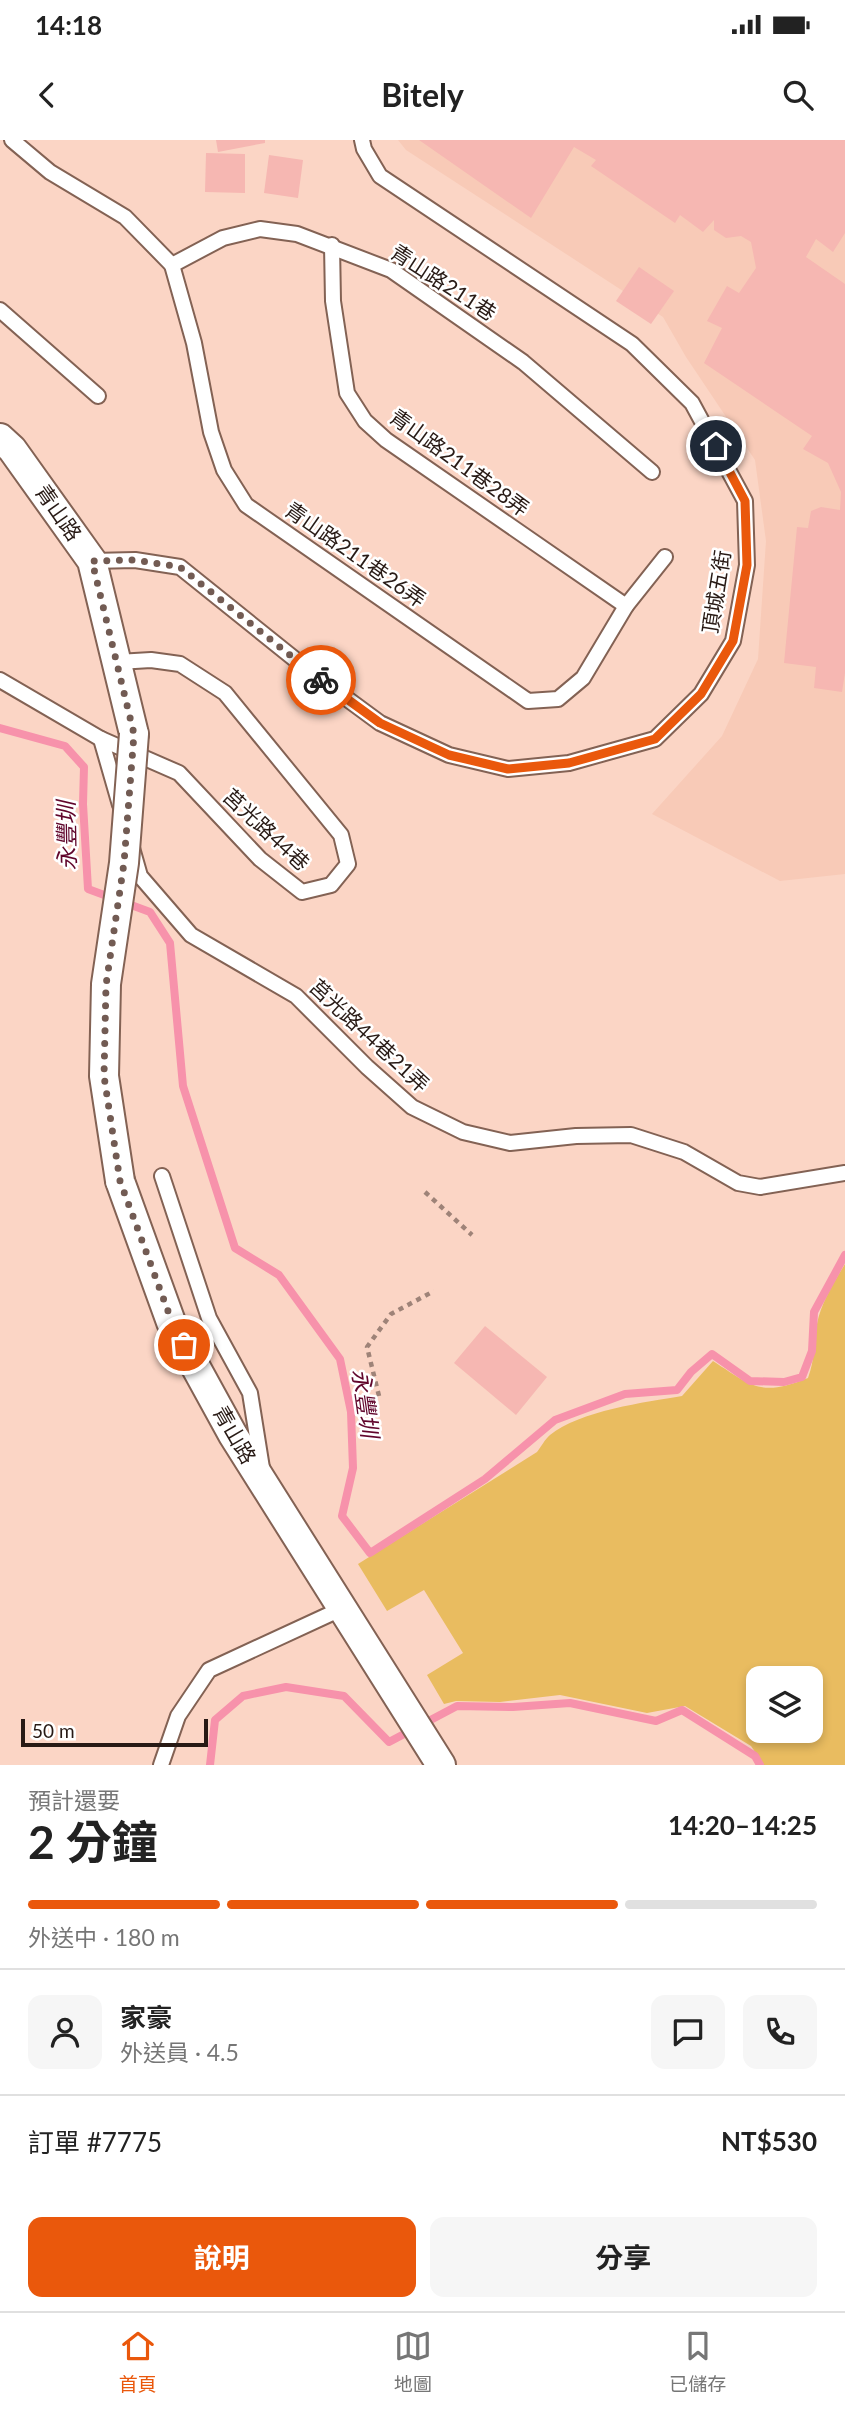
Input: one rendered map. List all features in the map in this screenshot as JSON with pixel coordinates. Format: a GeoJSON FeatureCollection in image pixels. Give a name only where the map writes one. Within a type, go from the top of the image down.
{"type":"FeatureCollection","features":[{"type":"Feature","properties":{"kind":"street","name":"青山路"},"geometry":{"type":"LineString","coordinates":[[0,438],[12,449],[92,561],[134,734],[124,863],[106,985],[104,1076],[120,1181],[172,1322],[233,1435],[441,1765]]}},
{"type":"Feature","properties":{"kind":"lane"},"geometry":{"type":"LineString","coordinates":[[12,140],[50,172],[125,217],[172,265]]}},
{"type":"Feature","properties":{"kind":"lane","name":"頂城五街"},"geometry":{"type":"LineString","coordinates":[[92,561],[135,560],[180,567],[312,673],[380,723],[449,755],[508,769],[569,763],[655,739],[701,694],[733,641],[747,565],[745,501],[692,403],[632,344],[380,176],[364,149],[362,140]]}},
{"type":"Feature","properties":{"kind":"lane","name":"青山路211巷"},"geometry":{"type":"LineString","coordinates":[[172,265],[223,237],[260,229],[298,234],[391,270],[523,362],[652,472]]}},
{"type":"Feature","properties":{"kind":"lane","name":"青山路211巷28弄"},"geometry":{"type":"LineString","coordinates":[[332,246],[334,301],[347,393],[365,421],[386,440],[626,606]]}},
{"type":"Feature","properties":{"kind":"lane","name":"青山路211巷26弄"},"geometry":{"type":"LineString","coordinates":[[172,265],[194,343],[211,432],[224,470],[246,505],[528,701],[558,699],[583,677],[626,606]]}},
{"type":"Feature","properties":{"kind":"lane"},"geometry":{"type":"LineString","coordinates":[[0,310],[98,396]]}},
{"type":"Feature","properties":{"kind":"lane"},"geometry":{"type":"LineString","coordinates":[[626,606],[665,557]]}},
{"type":"Feature","properties":{"kind":"lane","name":"莒光路44巷"},"geometry":{"type":"LineString","coordinates":[[101,739],[179,774],[260,859],[302,892],[331,885],[348,864],[341,835],[225,693],[180,664],[151,660],[118,662]]}},
{"type":"Feature","properties":{"kind":"lane"},"geometry":{"type":"LineString","coordinates":[[0,680],[101,739]]}},
{"type":"Feature","properties":{"kind":"lane","name":"莒光路44巷21弄"},"geometry":{"type":"LineString","coordinates":[[101,739],[140,876],[191,936],[296,996],[367,1067],[412,1107],[463,1132],[510,1143],[576,1136],[631,1135],[684,1152],[738,1182],[760,1188],[845,1173]]}},
{"type":"Feature","properties":{"kind":"lane"},"geometry":{"type":"LineString","coordinates":[[162,1176],[209,1318],[250,1393],[264,1486]]}},
{"type":"Feature","properties":{"kind":"lane"},"geometry":{"type":"LineString","coordinates":[[161,1765],[178,1716],[209,1670],[341,1609]]}},
{"type":"Feature","properties":{"kind":"path"},"geometry":{"type":"LineString","coordinates":[[425,1192],[472,1235]]}},
{"type":"Feature","properties":{"kind":"path"},"geometry":{"type":"LineString","coordinates":[[379,1395],[367,1347],[391,1314],[434,1291]]}},
{"type":"Feature","properties":{"kind":"shaded area"},"geometry":{"type":"Polygon","coordinates":[[[398,140],[845,140],[845,874],[780,881],[652,814],[722,736],[758,659],[766,541],[755,460],[686,357],[663,317],[406,150],[398,140]]]}},
{"type":"Feature","properties":{"kind":"shaded area"},"geometry":{"type":"Polygon","coordinates":[[[845,1264],[845,1765],[764,1765],[746,1743],[823,1743],[823,1666],[746,1666],[746,1743],[685,1706],[647,1713],[560,1695],[500,1702],[456,1701],[444,1704],[427,1675],[463,1653],[424,1590],[387,1611],[358,1564],[537,1452],[548,1437],[563,1427],[613,1409],[682,1396],[713,1361],[748,1383],[768,1388],[808,1378],[817,1324],[828,1293],[845,1264]]]}},
{"type":"Feature","properties":{"kind":"building"},"geometry":{"type":"Polygon","coordinates":[[[216,140],[265,140],[265,143],[218,152],[216,140]]]}},
{"type":"Feature","properties":{"kind":"building"},"geometry":{"type":"Polygon","coordinates":[[[419,140],[845,140],[845,233],[833,252],[816,239],[806,257],[845,284],[845,673],[842,692],[814,688],[816,667],[784,663],[797,527],[808,528],[811,511],[821,507],[840,510],[841,492],[828,463],[803,449],[812,436],[704,363],[722,328],[707,321],[727,286],[739,293],[756,268],[751,242],[741,236],[726,238],[714,230],[714,220],[703,232],[680,215],[675,223],[591,166],[596,160],[574,147],[531,218],[419,140]]]}},
{"type":"Feature","properties":{"kind":"building"},"geometry":{"type":"Polygon","coordinates":[[[206,153],[245,154],[245,193],[205,192],[206,153]]]}},
{"type":"Feature","properties":{"kind":"building"},"geometry":{"type":"Polygon","coordinates":[[[269,155],[303,160],[298,198],[264,193],[269,155]]]}},
{"type":"Feature","properties":{"kind":"building"},"geometry":{"type":"Polygon","coordinates":[[[639,267],[674,291],[651,324],[616,301],[639,267]]]}},
{"type":"Feature","properties":{"kind":"building"},"geometry":{"type":"Polygon","coordinates":[[[485,1326],[547,1377],[516,1415],[454,1363],[485,1326]]]}},
{"type":"Feature","properties":{"kind":"waterway","name":"永豐圳"},"geometry":{"type":"LineString","coordinates":[[0,728],[65,746],[84,767],[83,804],[88,889],[150,912],[170,943],[183,1086],[235,1248],[279,1275],[340,1359],[351,1412],[353,1468],[342,1516],[370,1553],[485,1479],[555,1420],[625,1394],[677,1390],[691,1372],[712,1354],[750,1381],[784,1382],[802,1377],[812,1351],[814,1312],[845,1255]]}},
{"type":"Feature","properties":{"kind":"waterway"},"geometry":{"type":"LineString","coordinates":[[210,1765],[215,1720],[243,1696],[286,1687],[344,1696],[389,1742],[457,1706],[513,1707],[570,1703],[656,1721],[682,1710],[755,1756],[760,1765]]}},
{"type":"Feature","properties":{"kind":"way so far"},"geometry":{"type":"LineString","coordinates":[[184,1345],[172,1322],[120,1181],[104,1076],[106,985],[124,863],[134,734],[92,561],[135,560],[180,567],[321,680]]}},
{"type":"Feature","properties":{"kind":"route"},"geometry":{"type":"LineString","coordinates":[[321,680],[380,723],[449,755],[508,769],[569,763],[655,739],[701,694],[733,641],[747,565],[745,501],[716,446]]}}]}
